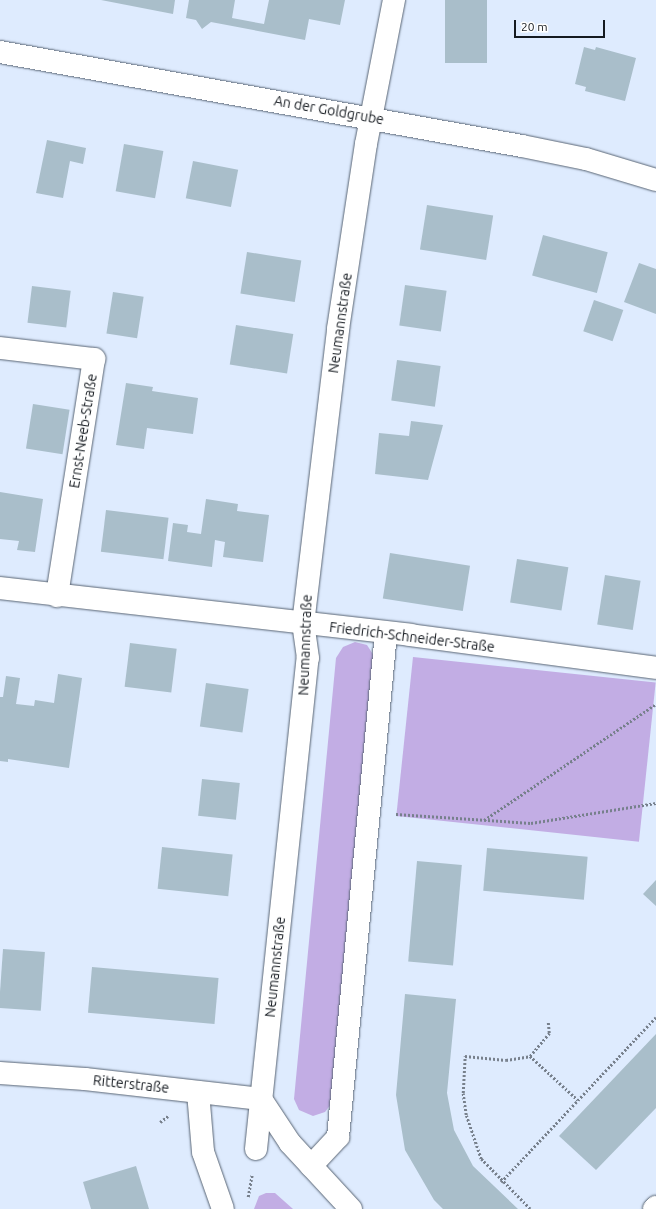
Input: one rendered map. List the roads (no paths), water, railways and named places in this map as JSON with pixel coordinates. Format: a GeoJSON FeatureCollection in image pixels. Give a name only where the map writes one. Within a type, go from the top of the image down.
{"type":"FeatureCollection","features":[{"type":"Feature","properties":{"kind":"street","name":"Neumannstraße"},"geometry":{"type":"LineString","coordinates":[[256,1149],[308,658],[303,624],[338,329],[371,118],[394,0]]}},
{"type":"Feature","properties":{"kind":"street","name":"An der Goldgrube"},"geometry":{"type":"LineString","coordinates":[[0,52],[371,118],[586,159],[656,180]]}},
{"type":"Feature","properties":{"kind":"street","name":"Ernst-Neeb-Straße"},"geometry":{"type":"LineString","coordinates":[[0,348],[94,359],[57,596]]}},
{"type":"Feature","properties":{"kind":"street","name":"Friedrich-Schneider-Straße"},"geometry":{"type":"LineString","coordinates":[[0,588],[57,596],[386,633],[656,668]]}},
{"type":"Feature","properties":{"kind":"street"},"geometry":{"type":"LineString","coordinates":[[311,1166],[338,1137],[386,633]]}},
{"type":"Feature","properties":{"kind":"street","name":"Ritterstraße"},"geometry":{"type":"LineString","coordinates":[[0,1073],[85,1079],[261,1099]]}},
{"type":"Feature","properties":{"kind":"street"},"geometry":{"type":"LineString","coordinates":[[198,1092],[203,1152],[223,1209]]}},
{"type":"Feature","properties":{"kind":"street"},"geometry":{"type":"LineString","coordinates":[[261,1099],[290,1142],[350,1209]]}}]}
